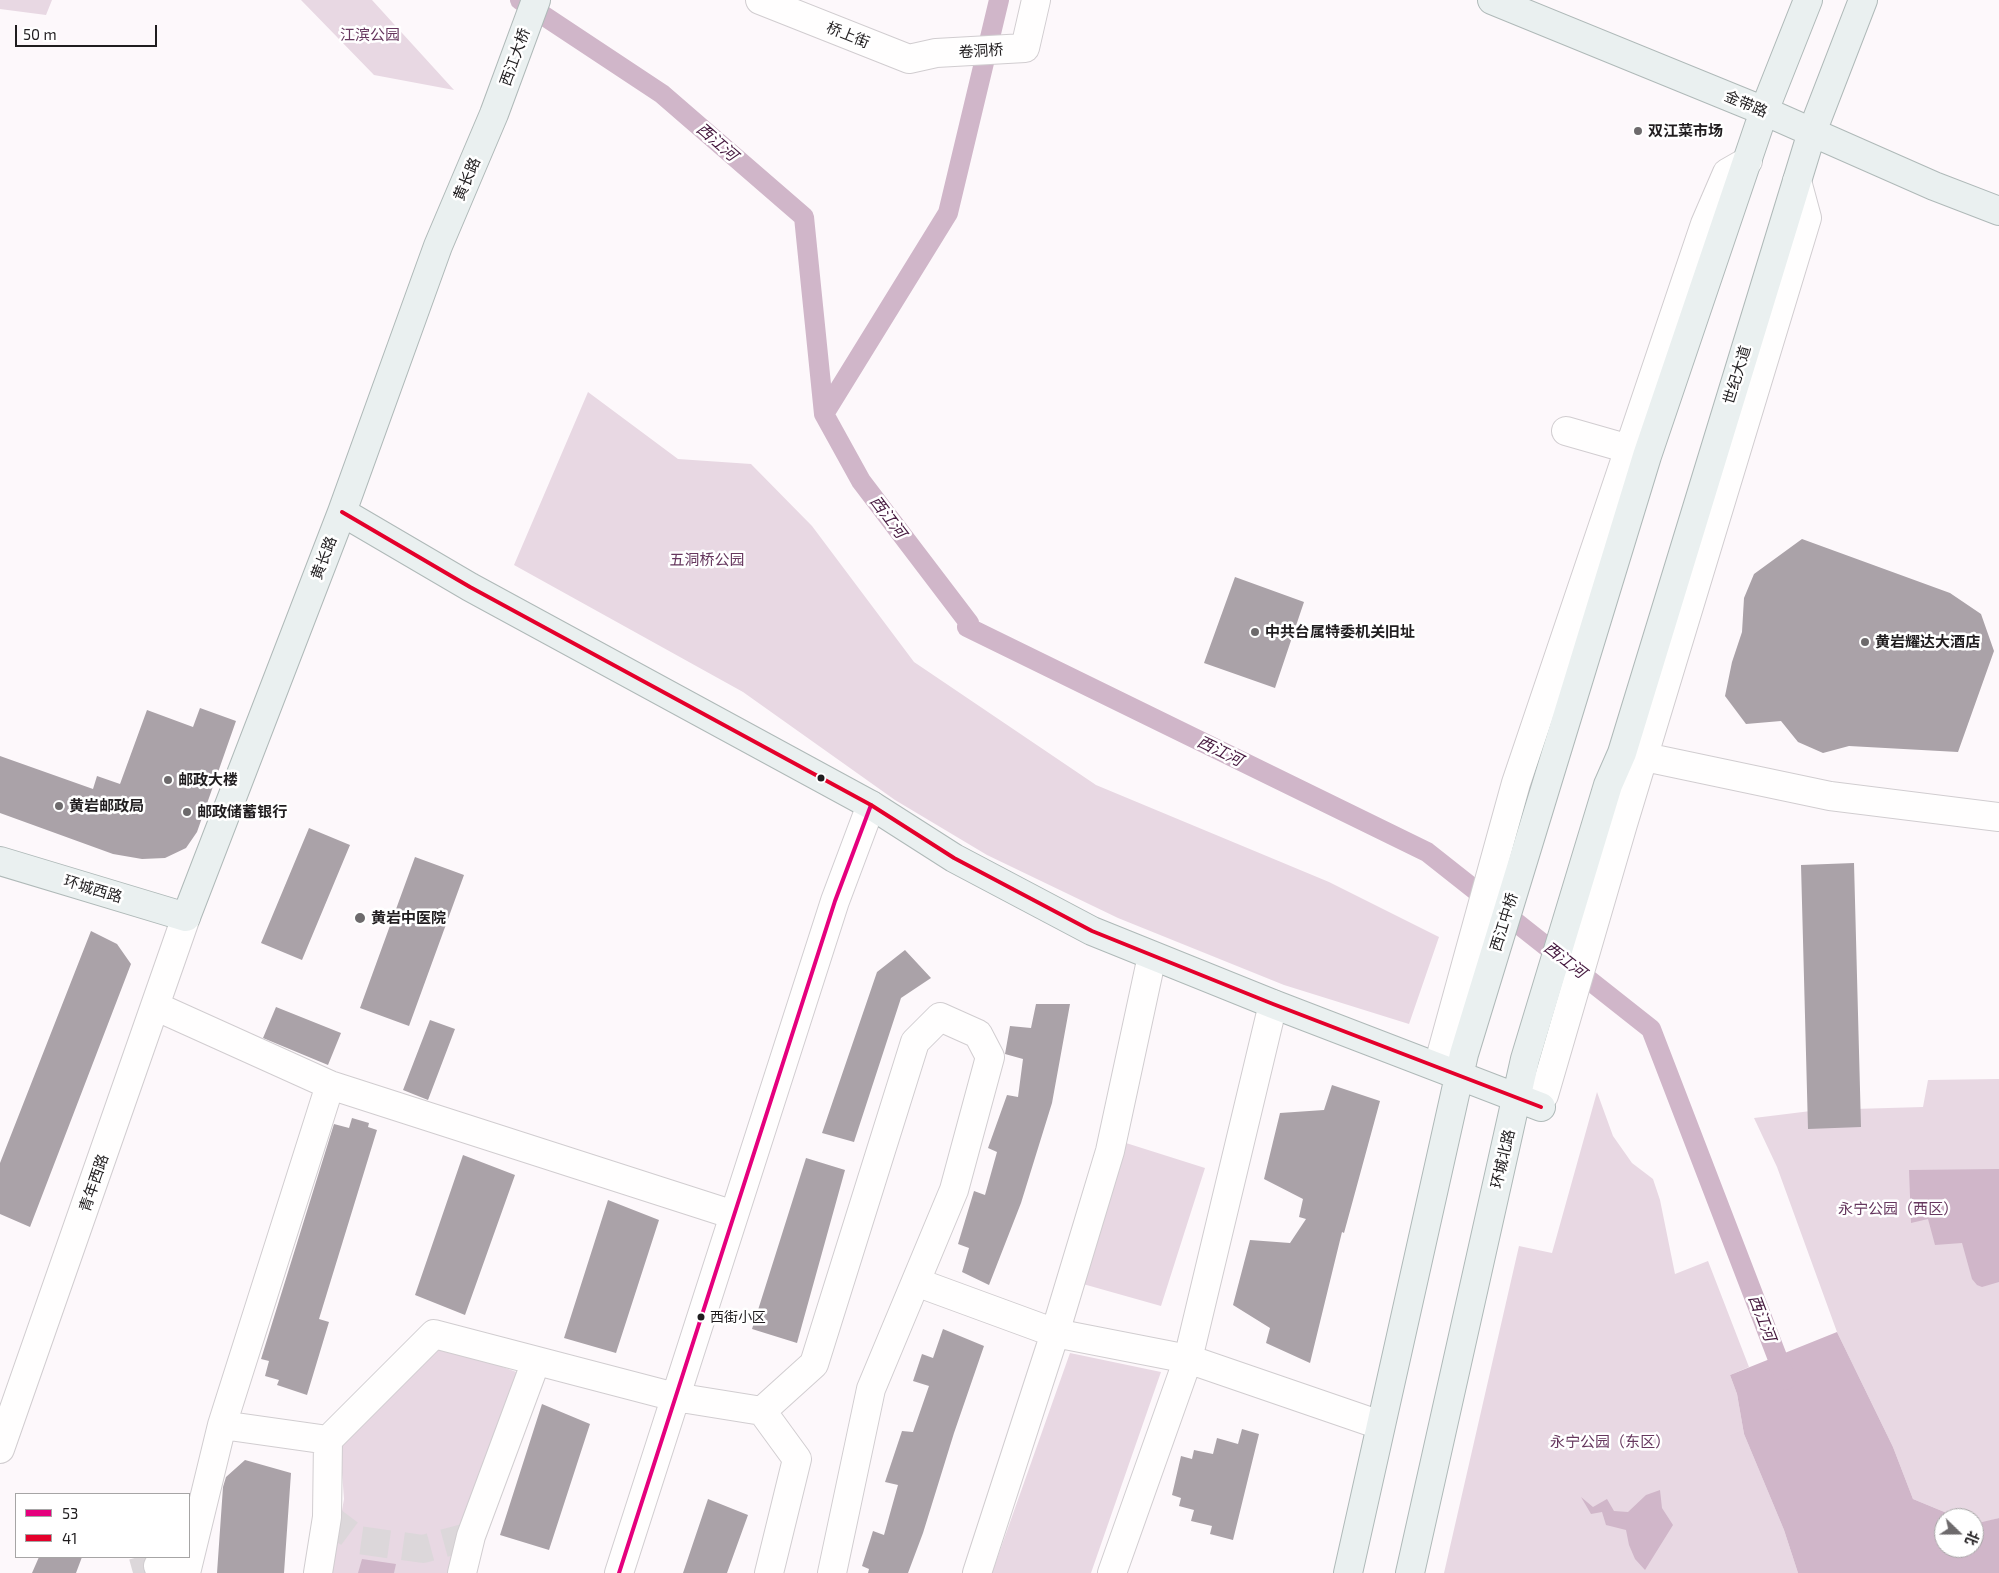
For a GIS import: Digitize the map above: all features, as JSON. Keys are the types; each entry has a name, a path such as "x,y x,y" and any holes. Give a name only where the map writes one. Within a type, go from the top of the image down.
{"main road":[{"name":"西江大桥","path":"494,114 536,0"},
{"name":"金带路","path":"1492,0 1533,8 1934,186 1999,211"},
{"path":"1748,161 1764,111 1808,0"},
{"name":"世纪大道","path":"1633,755 1797,181 1812,132 1863,0"},
{"name":"黄长路","path":"186,917 342,512 438,246 494,114"},
{"name":"西江中桥","path":"1448,1070 1469,1037 1647,456 1748,161"},
{"path":"342,512 470,587 871,804 954,858 1092,931 1273,1004 1448,1070 1534,1099"},
{"name":"环城北路","path":"1410,1573 1534,1099 1526,1059 1608,785 1633,755"},
{"name":"环城西路","path":"0,861 186,917"},
{"path":"1348,1573 1380,1425 1448,1070"}],"street":[{"name":"桥上街","path":"760,0 909,59 936,53"},
{"name":"卷洞桥","path":"936,53 1025,48 1036,0"},
{"path":"1448,1070 1452,1014 1516,783 1706,224 1727,173 1748,161"},
{"path":"1566,431 1630,449"},
{"path":"1534,1099 1623,824 1633,755 1830,796 1999,816"},
{"path":"619,1573 836,901 871,804"},
{"name":"青年西路","path":"0,1449 186,917"},
{"path":"977,1573 1055,1333 1110,1151 1152,956"},
{"path":"1112,1573 1188,1359 1273,1004"},
{"path":"155,1006 330,1086 734,1215"},
{"path":"762,1410 814,1364 915,1042 940,1017 978,1034 990,1057 954,1190 871,1389 832,1573"},
{"path":"190,1525 330,1086"},
{"path":"916,1282 1055,1333 1188,1359 1380,1425"},
{"path":"318,1573 327,1517 328,1440 434,1334 675,1397 762,1410 797,1459 769,1573"},
{"path":"462,1573 471,1536 536,1360"},
{"path":"222,1426 328,1440"},
{"path":"175,1571 179,1558"}],"green space":[{"path":"0,0 52,0 46,15 0,9"},
{"name":"江滨公园","path":"301,0 372,0 454,90 374,75"},
{"name":"五洞桥公园","path":"588,392 678,459 751,464 812,526 914,662 1096,785 1329,882 1439,937 1409,1024 1284,985 1118,918 987,855 895,800 743,692 514,565"},
{"name":"永宁公园（西区）","path":"1999,1079 1999,1518 1984,1523 1984,1508 1935,1508 1913,1499 1893,1447 1837,1332 1777,1167 1754,1118 1819,1110 1923,1107 1928,1080"},
{"name":"永宁公园（东区）","path":"1597,1092 1613,1136 1632,1163 1653,1179 1660,1200 1675,1274 1708,1261 1749,1367 1730,1375 1737,1394 1744,1434 1784,1530 1798,1573 1444,1573 1519,1246 1552,1253"},
{"path":"1126,1143 1205,1168 1161,1306 1083,1284"},
{"path":"437,1343 522,1374 479,1476 449,1573 331,1573 344,1499 340,1446"},
{"path":"1070,1353 1161,1372 1091,1573 992,1573"}],"shaded area":[{"path":"1999,1169 1999,1282 1982,1287 1977,1285 1972,1279 1962,1243 1935,1245 1928,1219 1911,1223 1909,1170"},
{"path":"1837,1332 1893,1447 1913,1499 1935,1508 1934,1558 1984,1558 1984,1522 1999,1518 1999,1573 1798,1573 1784,1530 1744,1434 1737,1394 1730,1375"},
{"path":"1660,1490 1662,1508 1673,1525 1645,1570 1635,1559 1629,1545 1626,1530 1606,1525 1602,1512 1591,1514 1581,1497 1593,1507 1607,1499 1614,1511 1628,1512 1646,1495"},
{"path":"362,1559 396,1564 394,1573 358,1573"}],"building":[{"name":"黄岩耀达大酒店","path":"1802,539 1950,593 1981,614 1994,651 1958,752 1849,746 1823,753 1798,742 1781,721 1746,724 1725,696 1732,662 1742,632 1744,598 1754,574"},
{"name":"中共台属特委机关旧址","path":"1235,577 1304,602 1275,688 1204,663"},
{"name":"邮政大楼","path":"200,708 236,721 197,832 186,848 165,858 142,859 113,854 0,813 0,756 93,789 97,776 120,784 147,710 193,727"},
{"path":"309,828 350,845 302,960 261,943"},
{"path":"415,857 464,875 409,1026 360,1008"},
{"path":"1854,863 1861,1127 1808,1129 1801,865"},
{"path":"91,931 117,944 131,964 30,1227 0,1214 0,1163"},
{"path":"905,950 931,978 901,998 854,1142 822,1133 877,972"},
{"path":"1036,1004 1070,1004 1052,1103 1021,1203 989,1285 962,1272 969,1248 958,1244 974,1191 985,1195 997,1152 988,1148 1007,1095 1018,1097 1023,1059 1005,1054 1010,1026 1031,1028"},
{"path":"276,1007 341,1033 328,1065 263,1038"},
{"path":"430,1020 455,1029 428,1100 403,1090"},
{"path":"1332,1085 1380,1101 1344,1233 1342,1232 1310,1363 1266,1343 1270,1328 1233,1305 1250,1240 1290,1243 1306,1219 1299,1217 1303,1199 1264,1179 1280,1113 1324,1110"},
{"path":"352,1118 369,1123 368,1127 377,1130 319,1319 329,1322 307,1395 277,1385 279,1380 265,1376 269,1361 261,1359 334,1124 349,1128"},
{"path":"463,1155 515,1175 465,1315 415,1295"},
{"path":"806,1158 845,1170 797,1343 752,1329"},
{"path":"608,1200 659,1220 616,1353 564,1338"},
{"path":"943,1329 984,1346 954,1433 923,1533 908,1573 868,1573 869,1569 862,1566 873,1531 884,1535 898,1485 885,1482 902,1431 913,1432 929,1386 913,1381 922,1354 933,1358"},
{"path":"542,1404 590,1424 549,1550 500,1535"},
{"path":"1242,1429 1259,1434 1233,1540 1210,1534 1212,1526 1191,1521 1194,1510 1179,1506 1181,1498 1172,1495 1181,1456 1192,1459 1194,1450 1213,1454 1217,1438 1238,1444"},
{"path":"245,1460 291,1473 284,1573 217,1573 223,1487 226,1477"},
{"path":"708,1499 748,1515 727,1573 683,1573"},
{"path":"39,1558 82,1558 76,1573 32,1573"}],"waterway":[{"name":"西江河","path":"520,0 662,94 804,217 824,414 861,481 969,623 967,627 1427,852 1651,1029 1786,1380"},
{"path":"824,414 948,213 999,0"}],"tunnel":[{"path":"327,1517 358,1540 423,1549 471,1536"},
{"path":"133,1573 158,1566"}],"transit line":[{"name":"41","path":"342,512 470,587 871,805 954,858 1092,931 1273,1004 1541,1107"},
{"name":"53","path":"619,1573 835,901 871,805"}],"place":[{"name":"双江菜市场","path":"1638,131"},
{"name":"中共台属特委机关旧址","path":"1255,632"},
{"name":"黄岩耀达大酒店","path":"1865,642"},
{"name":"邮政大楼","path":"168,780"},
{"name":"黄岩邮政局","path":"59,806"},
{"name":"邮政储蓄银行","path":"187,812"},
{"name":"黄岩中医院","path":"360,918"},
{"name":"西街小区","path":"701,1317"}]}
